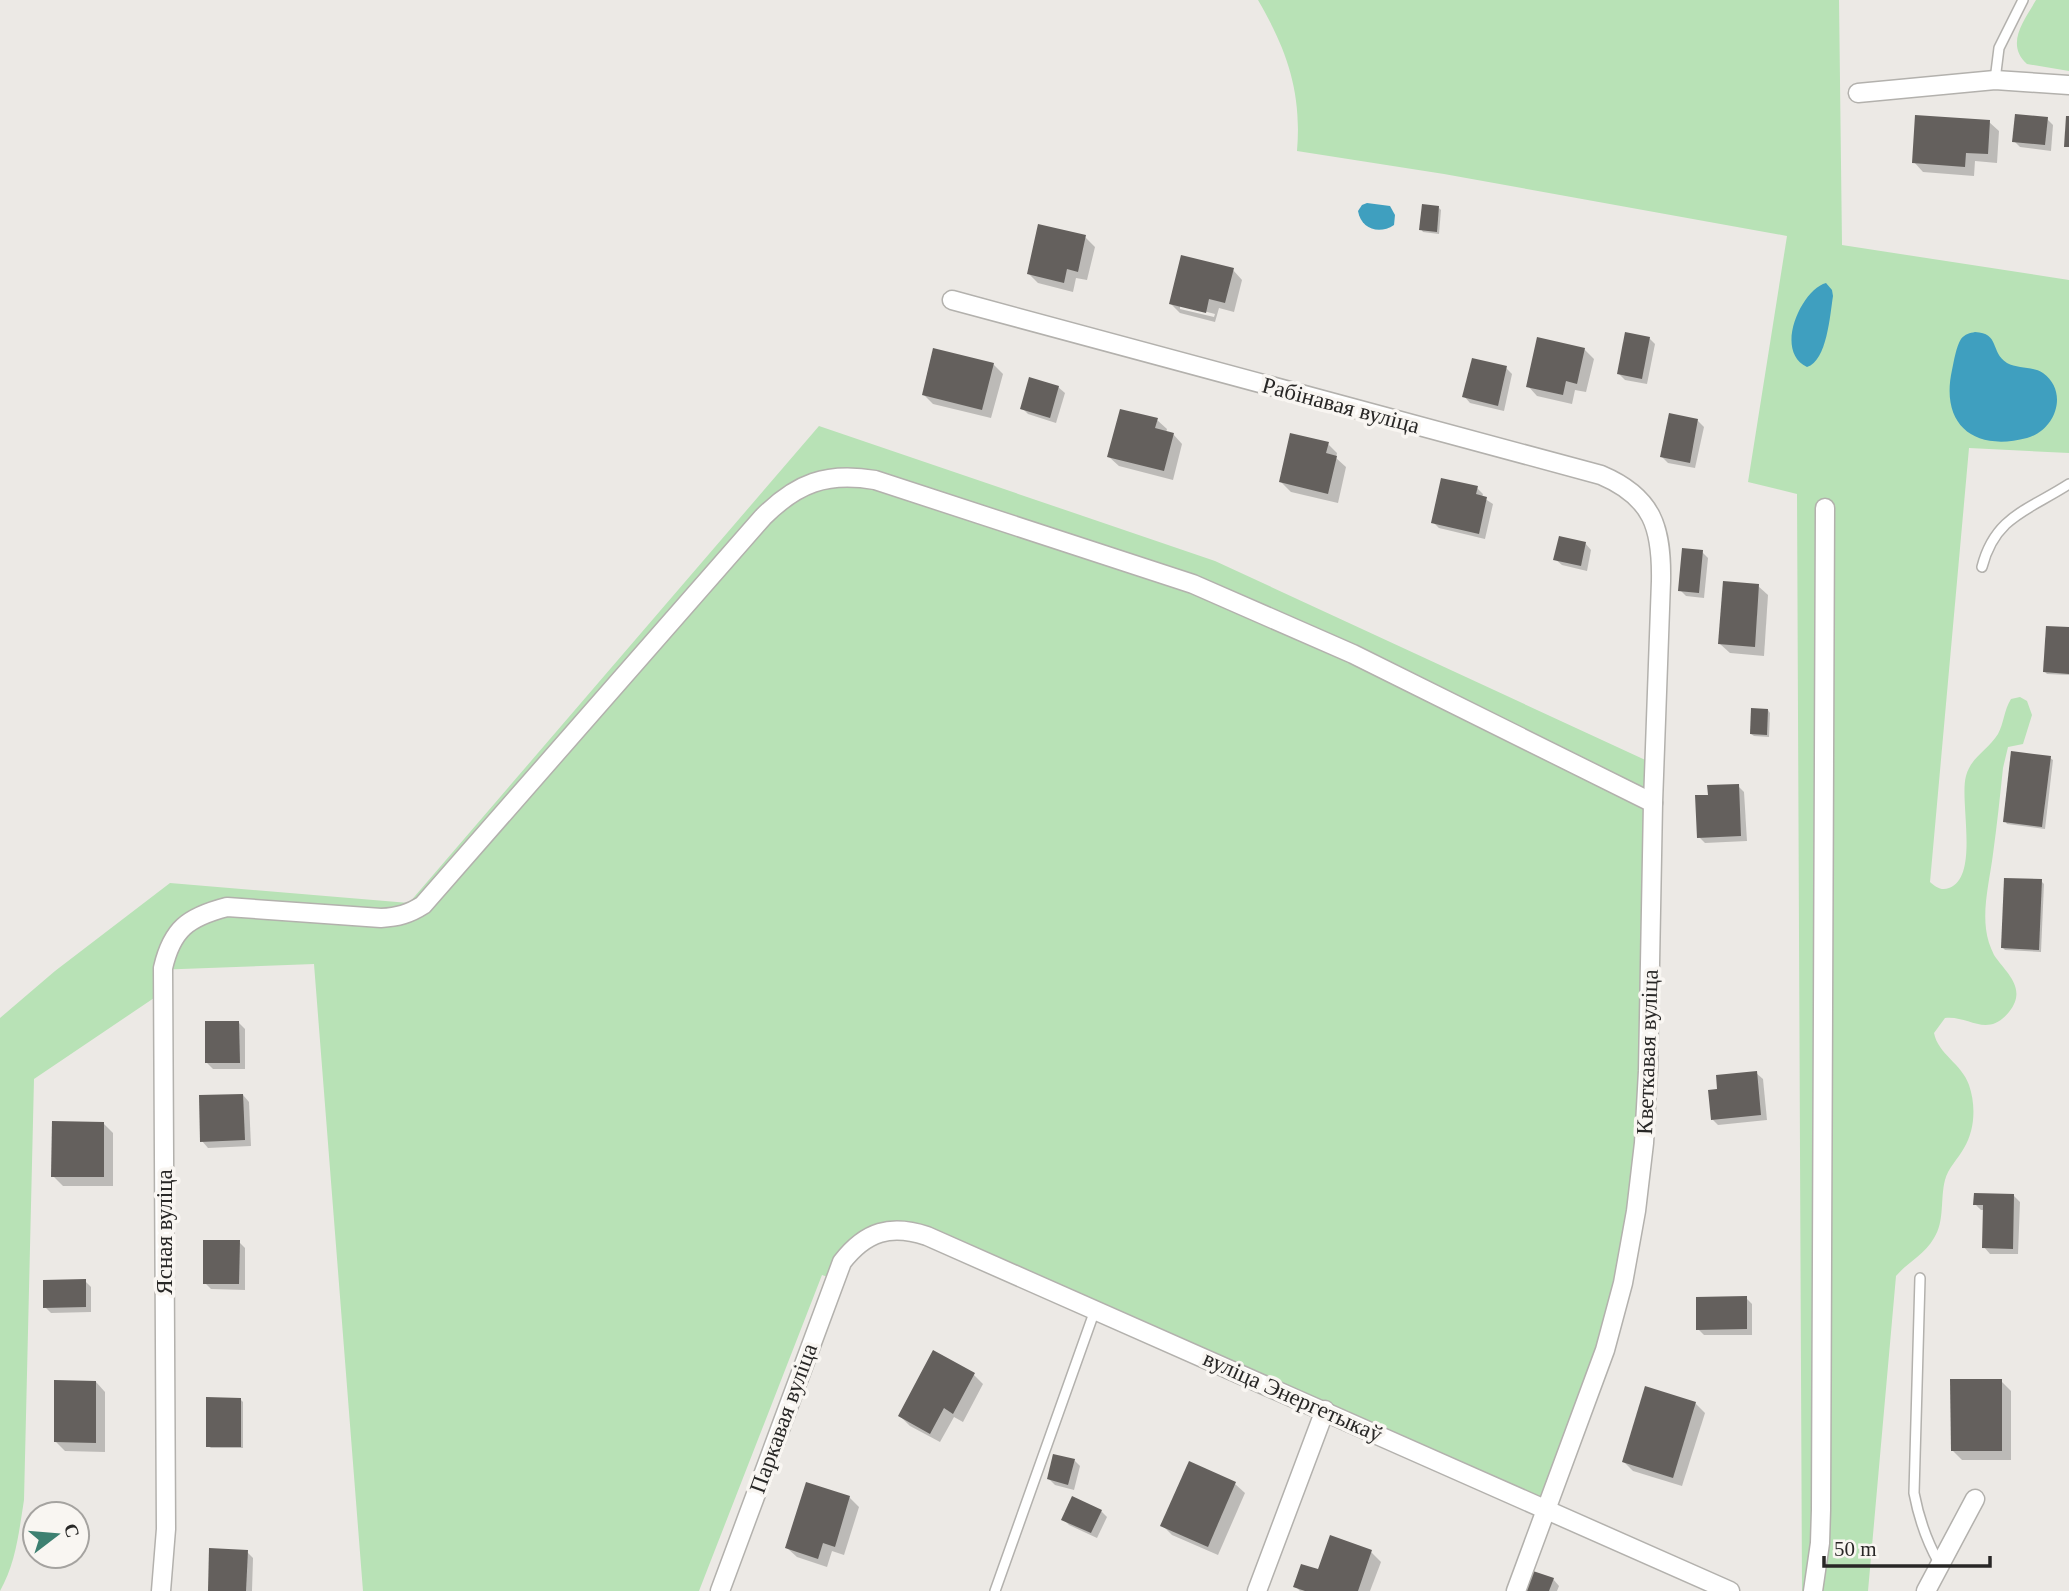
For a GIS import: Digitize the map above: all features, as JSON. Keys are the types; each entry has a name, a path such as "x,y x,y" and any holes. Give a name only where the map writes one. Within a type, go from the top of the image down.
{"street":[{"path":"1858,93 1995,80 2069,85"},
{"name":"Рабінавая вуліца","path":"952,300 1601,475 1623,485 1640,500 1654,522 1661,549 1661,581"},
{"name":"Ясная вуліца","path":"161,1591 166,1529 163,968 168,947 178,931 207,912 227,907 381,918 411,913 423,905 763,517 780,499 799,487 834,478 875,480 1194,584 1353,654 1653,803"},
{"path":"1813,1591 1820,1543 1821,1496 1825,508"},
{"name":"Кветкавая вуліца","path":"1547,1509 1605,1350 1623,1283 1636,1211 1644,1143 1648,1071 1653,803 1661,581"},
{"name":"вуліца Энергетыкаў","path":"853,1248 880,1232 896,1229 912,1231 1325,1410 1730,1591"},
{"name":"Паркавая вуліца","path":"720,1591 834,1279 853,1248"},
{"path":"1257,1591 1325,1410"},
{"path":"1926,1591 1975,1499"},
{"path":"1516,1591 1547,1509"}],"lane":[{"path":"1995,80 1999,48 2023,0"},
{"path":"1982,566 1990,543 2007,522 2069,484"},
{"path":"1920,1278 1914,1493 1928,1544 1940,1565"},
{"path":"995,1591 1095,1310"}],"green space":[{"path":"1258,0 1839,0 1842,245 2069,280 2069,453 1969,448 1930,882 1943,889 1949,888 1958,881 1964,869 1965,788 1968,769 1998,734 2011,699 2020,697 2027,701 2032,715 2023,744 2008,747 1985,911 1990,946 2013,981 2016,996 2009,1012 1993,1024 1945,1018 1934,1033 1940,1047 1966,1078 1971,1093 1973,1117 1968,1141 1945,1180 1941,1217 1934,1238 1926,1249 1896,1276 1868,1591 1802,1591 1797,494 1748,482 1787,236 1444,174 1297,151 1295,90 1277,36"},
{"path":"2036,0 2069,0 2069,71 2027,64 2017,49 2022,24"},
{"path":"819,426 1215,561 1654,764 1648,1071 1623,1283 1547,1509 927,1236 880,1232 834,1279 822,1275 699,1591 363,1591 314,964 154,970 154,998 34,1079 24,1500 21,1500 21,1518 13,1558 0,1591 0,1018 55,971 170,883 409,903"}],"water":[{"path":"1367,203 1390,206 1395,215 1394,225 1382,230 1367,226 1358,211"},
{"path":"1826,283 1833,296 1826,336 1819,356 1807,367 1797,359 1792,348 1795,321 1808,296"},
{"path":"1975,332 1983,333 1992,339 1998,354 2007,363 2039,371 2051,381 2056,390 2056,410 2052,419 2037,434 2008,441 1991,441 1965,430 1956,419 1951,406 1950,389 1954,358 1961,339"}],"building":[{"path":"2015,114 2048,117 2045,145 2012,142"},
{"path":"1915,115 1990,120 1988,154 1966,153 1965,167 1912,163"},
{"path":"2066,116 2069,116 2069,147 2064,147"},
{"path":"1422,204 1439,206 1437,232 1419,230"},
{"path":"1038,224 1086,235 1078,272 1067,269 1064,283 1027,274"},
{"path":"1181,255 1234,268 1225,303 1209,299 1206,313 1169,304"},
{"path":"1625,332 1650,337 1642,379 1617,374"},
{"path":"1537,337 1585,348 1577,384 1566,381 1563,395 1526,387"},
{"path":"933,348 994,363 982,410 922,395"},
{"path":"1472,358 1507,366 1498,406 1462,397"},
{"path":"1029,377 1059,386 1050,418 1020,409"},
{"path":"1120,409 1158,418 1155,428 1174,433 1164,471 1107,457"},
{"path":"1669,413 1698,419 1690,463 1660,457"},
{"path":"1290,433 1329,442 1326,453 1337,456 1328,494 1279,482"},
{"path":"1441,478 1478,486 1476,494 1487,497 1479,534 1431,523"},
{"path":"1559,536 1586,542 1581,566 1553,560"},
{"path":"1682,548 1703,550 1699,593 1678,591"},
{"path":"1723,581 1759,584 1755,647 1718,644"},
{"path":"2046,626 2069,627 2069,674 2043,672"},
{"path":"1751,708 1768,709 1767,735 1750,734"},
{"path":"2011,751 2051,756 2042,827 2003,822"},
{"path":"1739,784 1741,836 1697,838 1695,795 1708,795 1707,785"},
{"path":"2004,878 2042,879 2039,950 2001,948"},
{"path":"205,1021 239,1021 240,1063 205,1063"},
{"path":"1757,1071 1761,1115 1711,1120 1708,1090 1717,1089 1716,1075"},
{"path":"243,1094 245,1140 200,1142 199,1095"},
{"path":"52,1121 104,1122 104,1177 51,1177"},
{"path":"1974,1193 2014,1194 2013,1249 1982,1248 1983,1205 1973,1205"},
{"path":"203,1240 240,1240 239,1284 203,1284"},
{"path":"86,1279 86,1307 43,1308 43,1280"},
{"path":"1747,1296 1747,1329 1696,1330 1696,1297"},
{"path":"933,1350 975,1373 953,1414 944,1408 930,1434 898,1416"},
{"path":"1950,1379 2002,1379 2002,1451 1951,1451"},
{"path":"54,1380 96,1381 96,1443 54,1442"},
{"path":"1645,1386 1696,1402 1673,1478 1622,1462"},
{"path":"206,1397 241,1398 241,1447 206,1447"},
{"path":"1053,1454 1075,1459 1068,1485 1047,1479"},
{"path":"1189,1461 1236,1482 1208,1547 1160,1526"},
{"path":"806,1482 850,1496 835,1547 823,1543 818,1559 785,1548"},
{"path":"1072,1496 1102,1510 1091,1533 1061,1520"},
{"path":"1330,1535 1372,1550 1358,1591 1305,1591 1293,1587 1301,1564 1318,1569"},
{"path":"209,1548 248,1550 246,1591 208,1591"},
{"path":"1530,1570 1554,1578 1549,1591 1523,1591"}]}
